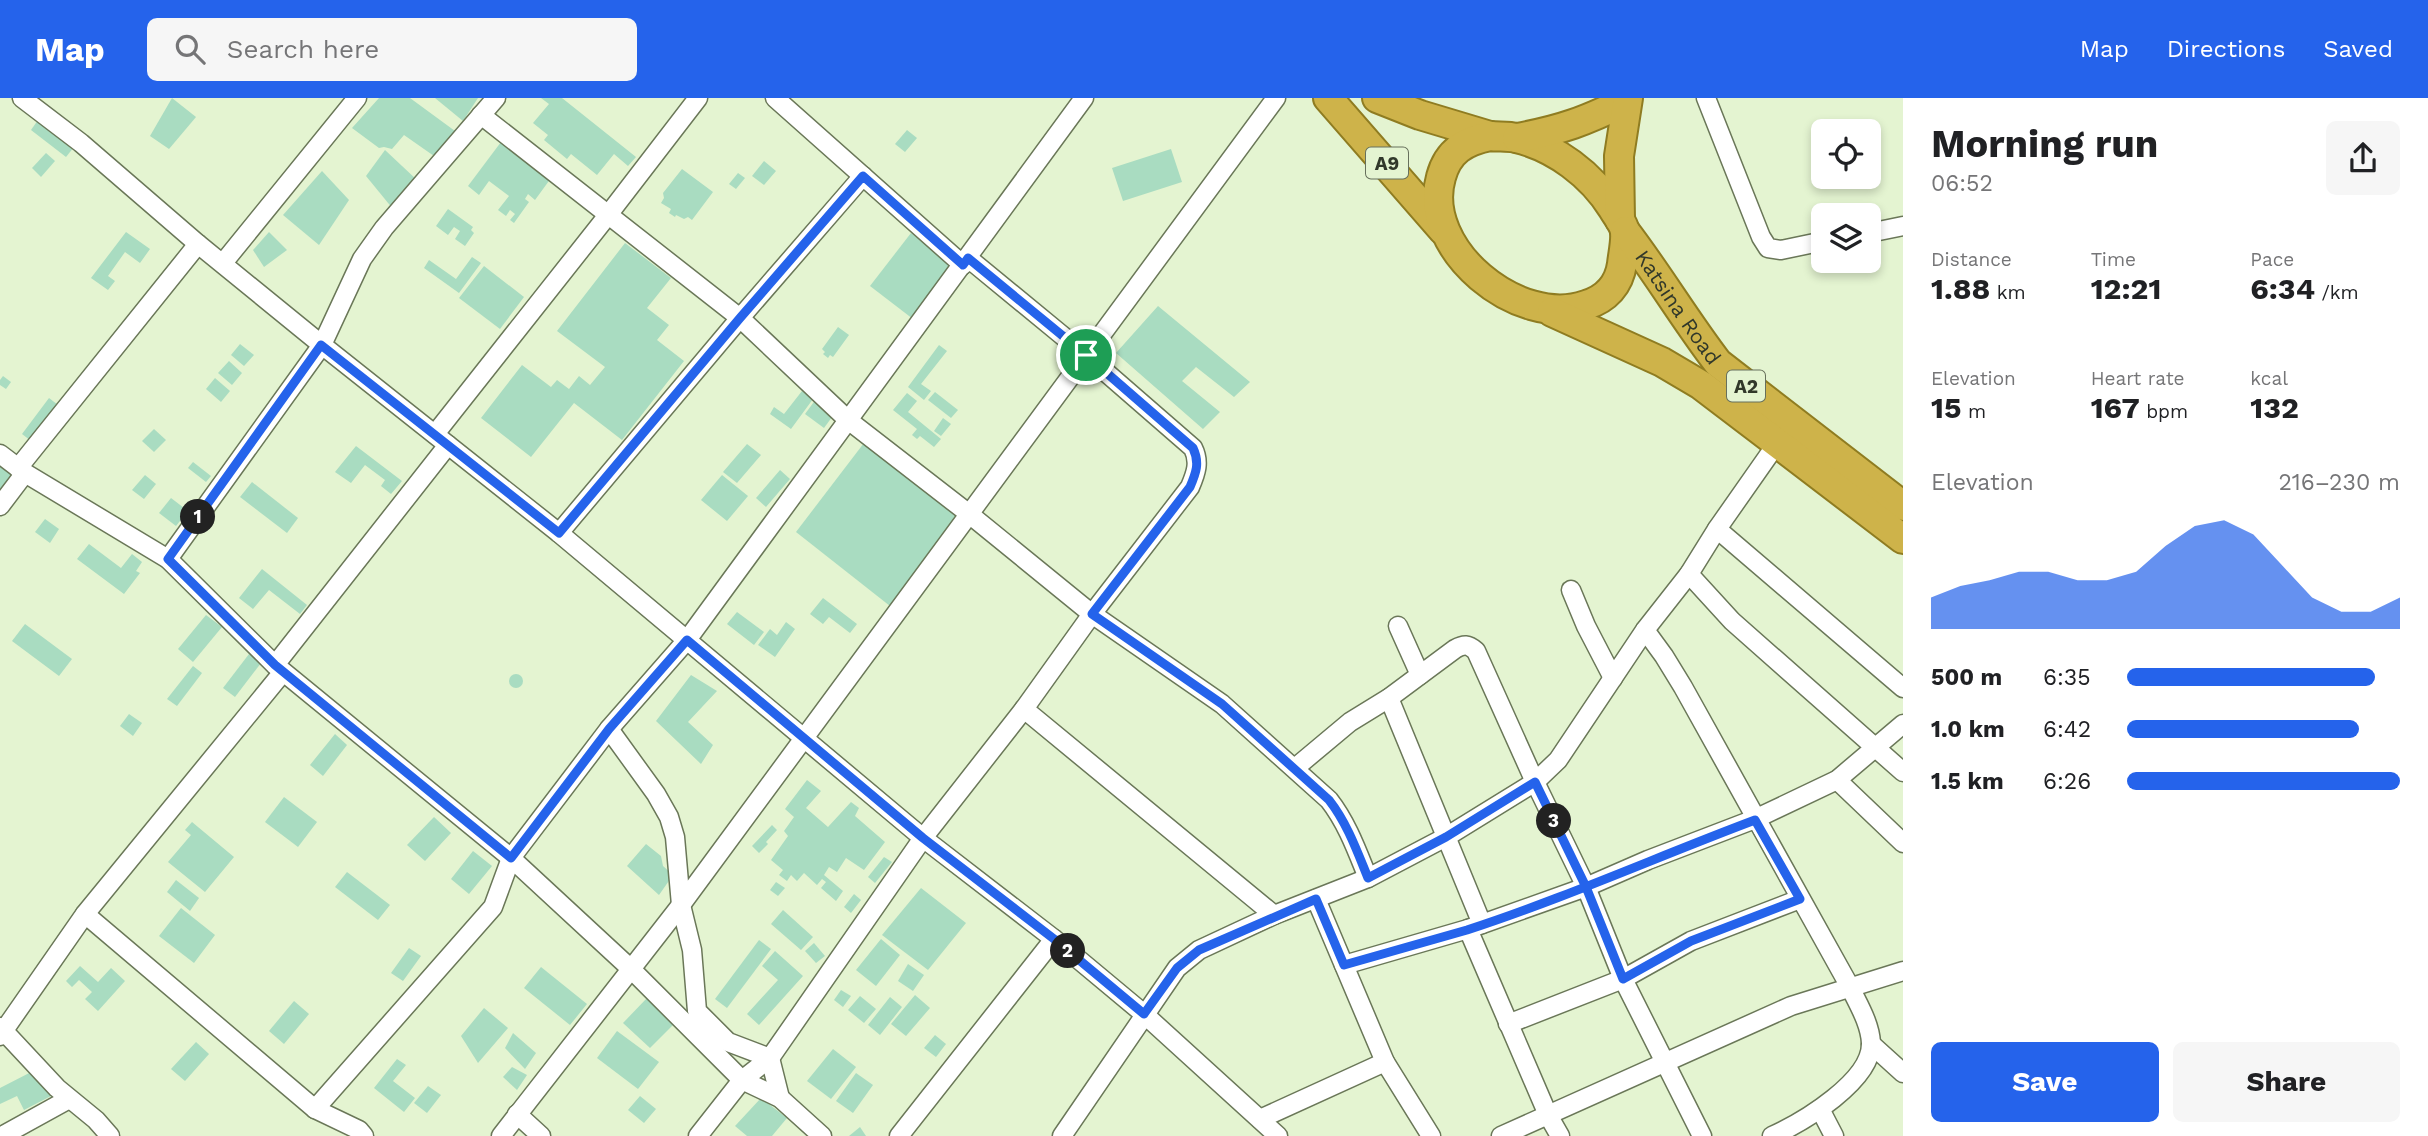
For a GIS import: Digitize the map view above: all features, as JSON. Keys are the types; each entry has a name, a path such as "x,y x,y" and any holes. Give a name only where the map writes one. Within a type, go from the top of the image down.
{"highway":[{"name":"A9","path":"1328,98 1443,230"},
{"path":"1377,98 1420,115 1503,137"},
{"name":"A2","path":"1543,308 1574,310 1599,301 1613,289 1621,270 1619,156 1627,100"},
{"name":"A2","path":"1627,100 1584,122 1552,131 1471,139 1455,150 1444,166 1438,187 1438,209 1443,230 1457,252 1477,274 1497,289 1662,362 1701,385 1903,539"},
{"name":"A2","path":"1503,137 1545,148 1571,163 1609,201 1622,226"},
{"name":"Katsina Road","path":"1622,226 1718,363 1903,506"}],"street":[{"path":"22,98 80,143 321,345 559,533 923,838 1054,939 1144,1014 1278,1136"},
{"path":"223,263 357,98"},
{"path":"168,559 321,345 362,259 384,228 496,98"},
{"path":"110,1136 2,1031 85,914 279,668 442,439 698,98"},
{"path":"698,1136 742,1080 770,1058 923,838 1024,709 1092,614 1190,487 1197,471 1198,457 1193,448 1086,355 966,262 863,176 776,98"},
{"path":"315,1109 493,907 511,858 609,729 687,640 1084,98"},
{"path":"501,1136 681,905 1276,98"},
{"path":"1706,98 1761,237 1768,248 1780,250 1811,244"},
{"path":"481,115 740,318 848,420 1092,614 1222,704 1295,768 1339,812 1368,878"},
{"path":"559,533 863,176"},
{"path":"1881,231 1903,226"},
{"path":"0,506 22,470 198,244"},
{"path":"1062,1136 1177,968 1199,950 1274,915 1368,878 1446,837 1535,782 1558,760 1645,630 1689,574 1778,442"},
{"path":"0,454 168,559 279,668 511,858 631,970 742,1080 780,1098 822,1136"},
{"path":"1717,529 1903,688"},
{"path":"1689,574 1732,621 1903,772"},
{"path":"1571,590 1613,678"},
{"path":"1398,625 1420,675"},
{"path":"1645,630 1677,677 1850,987 1869,1033 1869,1054 1860,1073 1820,1109 1772,1136"},
{"path":"1295,768 1350,722 1389,698 1455,649 1463,645 1476,651 1586,887 1623,979 1702,1136"},
{"path":"1389,698 1446,837 1508,1024 1560,1136"},
{"path":"1024,709 1274,915"},
{"path":"1344,965 1475,926 1586,887 1648,860 1755,820 1837,780 1903,724"},
{"path":"609,729 669,817 674,837 681,905 691,950 697,1010 728,1042 770,1058"},
{"path":"1837,780 1903,843"},
{"path":"1316,899 1385,1062 1431,1136"},
{"path":"1508,1024 1623,979 1691,941 1800,899"},
{"path":"85,914 315,1109 359,1130 363,1136"},
{"path":"899,1136 1054,939"},
{"path":"1501,1136 1791,1006 1903,971"},
{"path":"1871,1044 1903,1073"},
{"path":"770,1058 780,1098"},
{"path":"1260,1119 1385,1062"},
{"path":"2,1136 69,1099"},
{"path":"1820,1109 1834,1136"},
{"path":"517,1114 541,1136"}],"building":[{"path":"172,98 196,117 169,149 150,136"},
{"path":"379,98 410,98 455,131 434,156 404,135 392,149 379,148 352,128"},
{"path":"435,98 478,98 463,121"},
{"path":"541,98 562,98 636,157 628,166 614,154 597,175 571,154 567,159 544,140 548,135 533,123 549,104"},
{"path":"38,120 74,147 66,157 31,130"},
{"path":"907,130 917,138 905,152 895,144"},
{"path":"504,138 554,174 535,200 528,194 525,199 529,202 514,223 510,220 515,214 510,210 506,216 498,210 509,196 489,181 479,195 468,186"},
{"path":"1171,149 1182,182 1123,201 1112,168"},
{"path":"385,150 418,181 393,209 366,176"},
{"path":"46,153 55,161 41,177 32,168"},
{"path":"764,161 776,171 764,185 752,176"},
{"path":"682,169 713,192 692,220 688,217 675,217 669,213 671,209 661,203 663,193"},
{"path":"322,171 349,200 319,245 283,215"},
{"path":"738,173 745,178 736,189 729,184"},
{"path":"448,209 473,227 471,230 474,233 465,246 455,239 460,231 454,227 448,235 436,226"},
{"path":"126,232 150,249 140,263 125,252 108,276 115,281 108,290 91,278"},
{"path":"269,232 287,250 264,267 253,250"},
{"path":"911,233 954,266 913,319 870,286"},
{"path":"625,243 671,278 647,308 669,325 657,340 684,361 622,440 574,403 531,457 481,418 522,365 551,387 557,380 569,389 579,376 590,385 605,367 557,331"},
{"path":"472,257 481,263 459,293 424,268 429,260 456,279"},
{"path":"484,266 524,297 500,329 459,298"},
{"path":"1158,306 1250,382 1234,397 1196,367 1182,381 1220,412 1203,429 1116,353"},
{"path":"838,327 849,335 833,357 830,355 828,358 822,349"},
{"path":"240,344 254,355 244,366 231,355"},
{"path":"939,345 947,351 921,384 931,391 924,400 908,387"},
{"path":"229,361 242,373 232,385 218,373"},
{"path":"3,376 11,382 6,389 0,385"},
{"path":"215,378 230,391 221,402 206,389"},
{"path":"802,391 813,399 791,429 770,414 774,407 784,414"},
{"path":"935,392 958,410 951,418 928,400"},
{"path":"907,393 917,401 908,412 941,439 934,447 920,436 917,439 912,435 917,429 893,410"},
{"path":"49,398 62,408 35,444 22,434"},
{"path":"816,399 835,413 824,428 805,414"},
{"path":"943,418 951,424 941,436 934,431"},
{"path":"154,429 166,440 154,452 142,441"},
{"path":"867,439 961,512 890,606 796,532"},
{"path":"747,444 761,455 737,483 723,472"},
{"path":"356,446 402,481 391,494 381,486 385,480 365,465 351,483 335,472"},
{"path":"193,462 211,476 206,482 188,468"},
{"path":"0,465 13,474 0,492"},
{"path":"780,470 790,479 766,507 756,498"},
{"path":"145,475 156,484 144,499 132,490"},
{"path":"722,475 748,496 727,521 701,500"},
{"path":"252,482 298,518 287,533 240,497"},
{"path":"171,498 188,511 176,526 159,513"},
{"path":"45,519 59,529 50,543 35,532"},
{"path":"89,544 121,568 132,554 142,562 136,571 140,573 124,594 77,559"},
{"path":"262,569 307,605 300,614 269,590 253,609 239,598"},
{"path":"823,598 857,624 850,633 829,617 823,624 810,614"},
{"path":"737,612 764,632 754,645 727,624"},
{"path":"206,615 222,627 193,662 178,649"},
{"path":"786,622 795,629 775,657 758,645 770,629 777,635"},
{"path":"25,624 72,659 59,676 12,641"},
{"path":"249,654 261,663 235,697 223,688"},
{"path":"193,666 202,673 177,706 167,699"},
{"path":"513,674 519,674 523,681 519,688 513,688 509,684 509,678"},
{"path":"691,675 717,691 688,722 713,745 701,764 656,721"},
{"path":"129,714 142,723 133,736 120,726"},
{"path":"335,734 347,745 323,776 310,765"},
{"path":"807,780 821,791 806,808 828,827 851,802 859,808 855,816 885,842 864,870 846,858 837,872 829,867 824,875 843,891 836,901 821,888 826,882 822,879 817,885 804,873 797,881 791,875 787,881 779,875 783,870 771,860 788,836 784,831 794,817 785,809"},
{"path":"284,797 317,822 298,847 265,822"},
{"path":"434,817 451,833 425,861 407,845"},
{"path":"192,822 234,857 205,892 168,862 191,835 185,830"},
{"path":"772,825 777,830 759,853 752,846"},
{"path":"646,844 661,856 663,866 673,875 659,895 627,866"},
{"path":"473,851 492,866 469,894 451,879"},
{"path":"884,857 892,862 875,883 868,877"},
{"path":"347,872 390,905 378,920 335,887"},
{"path":"176,880 199,898 190,911 167,892"},
{"path":"776,882 785,888 778,896 770,890"},
{"path":"921,888 966,923 928,970 882,935"},
{"path":"854,894 861,900 851,913 844,907"},
{"path":"181,908 215,935 194,963 159,936"},
{"path":"783,910 813,937 801,950 771,924"},
{"path":"881,939 900,955 876,986 856,970"},
{"path":"759,940 771,949 727,1008 715,999"},
{"path":"814,943 825,956 816,963 805,951"},
{"path":"409,948 421,956 403,981 391,973"},
{"path":"775,951 803,976 759,1025 747,1014 778,980 762,966"},
{"path":"908,964 924,975 913,991 898,981"},
{"path":"80,966 98,982 111,968 125,981 98,1011 85,999 92,992 79,980 72,987 66,981"},
{"path":"541,967 587,1004 570,1025 524,988"},
{"path":"841,990 851,996 843,1007 834,1000"},
{"path":"915,995 930,1008 906,1036 891,1024"},
{"path":"860,996 876,1009 864,1023 848,1010"},
{"path":"648,997 675,1023 650,1048 623,1023"},
{"path":"890,997 902,1007 880,1035 868,1025"},
{"path":"294,1001 309,1014 284,1044 269,1031"},
{"path":"484,1008 508,1028 478,1063 461,1036"},
{"path":"617,1031 659,1062 638,1089 597,1058"},
{"path":"513,1033 536,1053 525,1069 505,1048"},
{"path":"935,1035 946,1044 936,1057 924,1048"},
{"path":"196,1042 209,1054 185,1081 171,1069"},
{"path":"833,1049 856,1067 831,1099 807,1081"},
{"path":"397,1059 406,1065 393,1081 415,1098 404,1112 374,1088"},
{"path":"512,1067 527,1075 517,1090 503,1077"},
{"path":"37,1069 51,1096 24,1110 17,1096 0,1104 0,1088"},
{"path":"856,1073 873,1085 853,1113 836,1101"},
{"path":"428,1086 441,1095 427,1113 414,1103"},
{"path":"640,1096 656,1109 644,1123 628,1110"},
{"path":"761,1098 787,1118 772,1136 747,1136 735,1126"},
{"path":"860,1127 866,1136 849,1136"}],"route":[{"path":"1086,355 968,258 963,265 863,176 559,533 321,345 168,559 275,665 511,858 609,729 687,640 923,838 1054,939 1144,1014 1177,968 1199,950 1274,915 1316,899 1344,965 1468,929 1586,887 1648,860 1755,820 1800,899 1691,941 1623,979 1586,887 1535,782 1446,837 1368,878 1339,812 1329,800 1222,704 1092,614 1190,487 1197,471 1198,457 1193,448 1086,355"}]}
